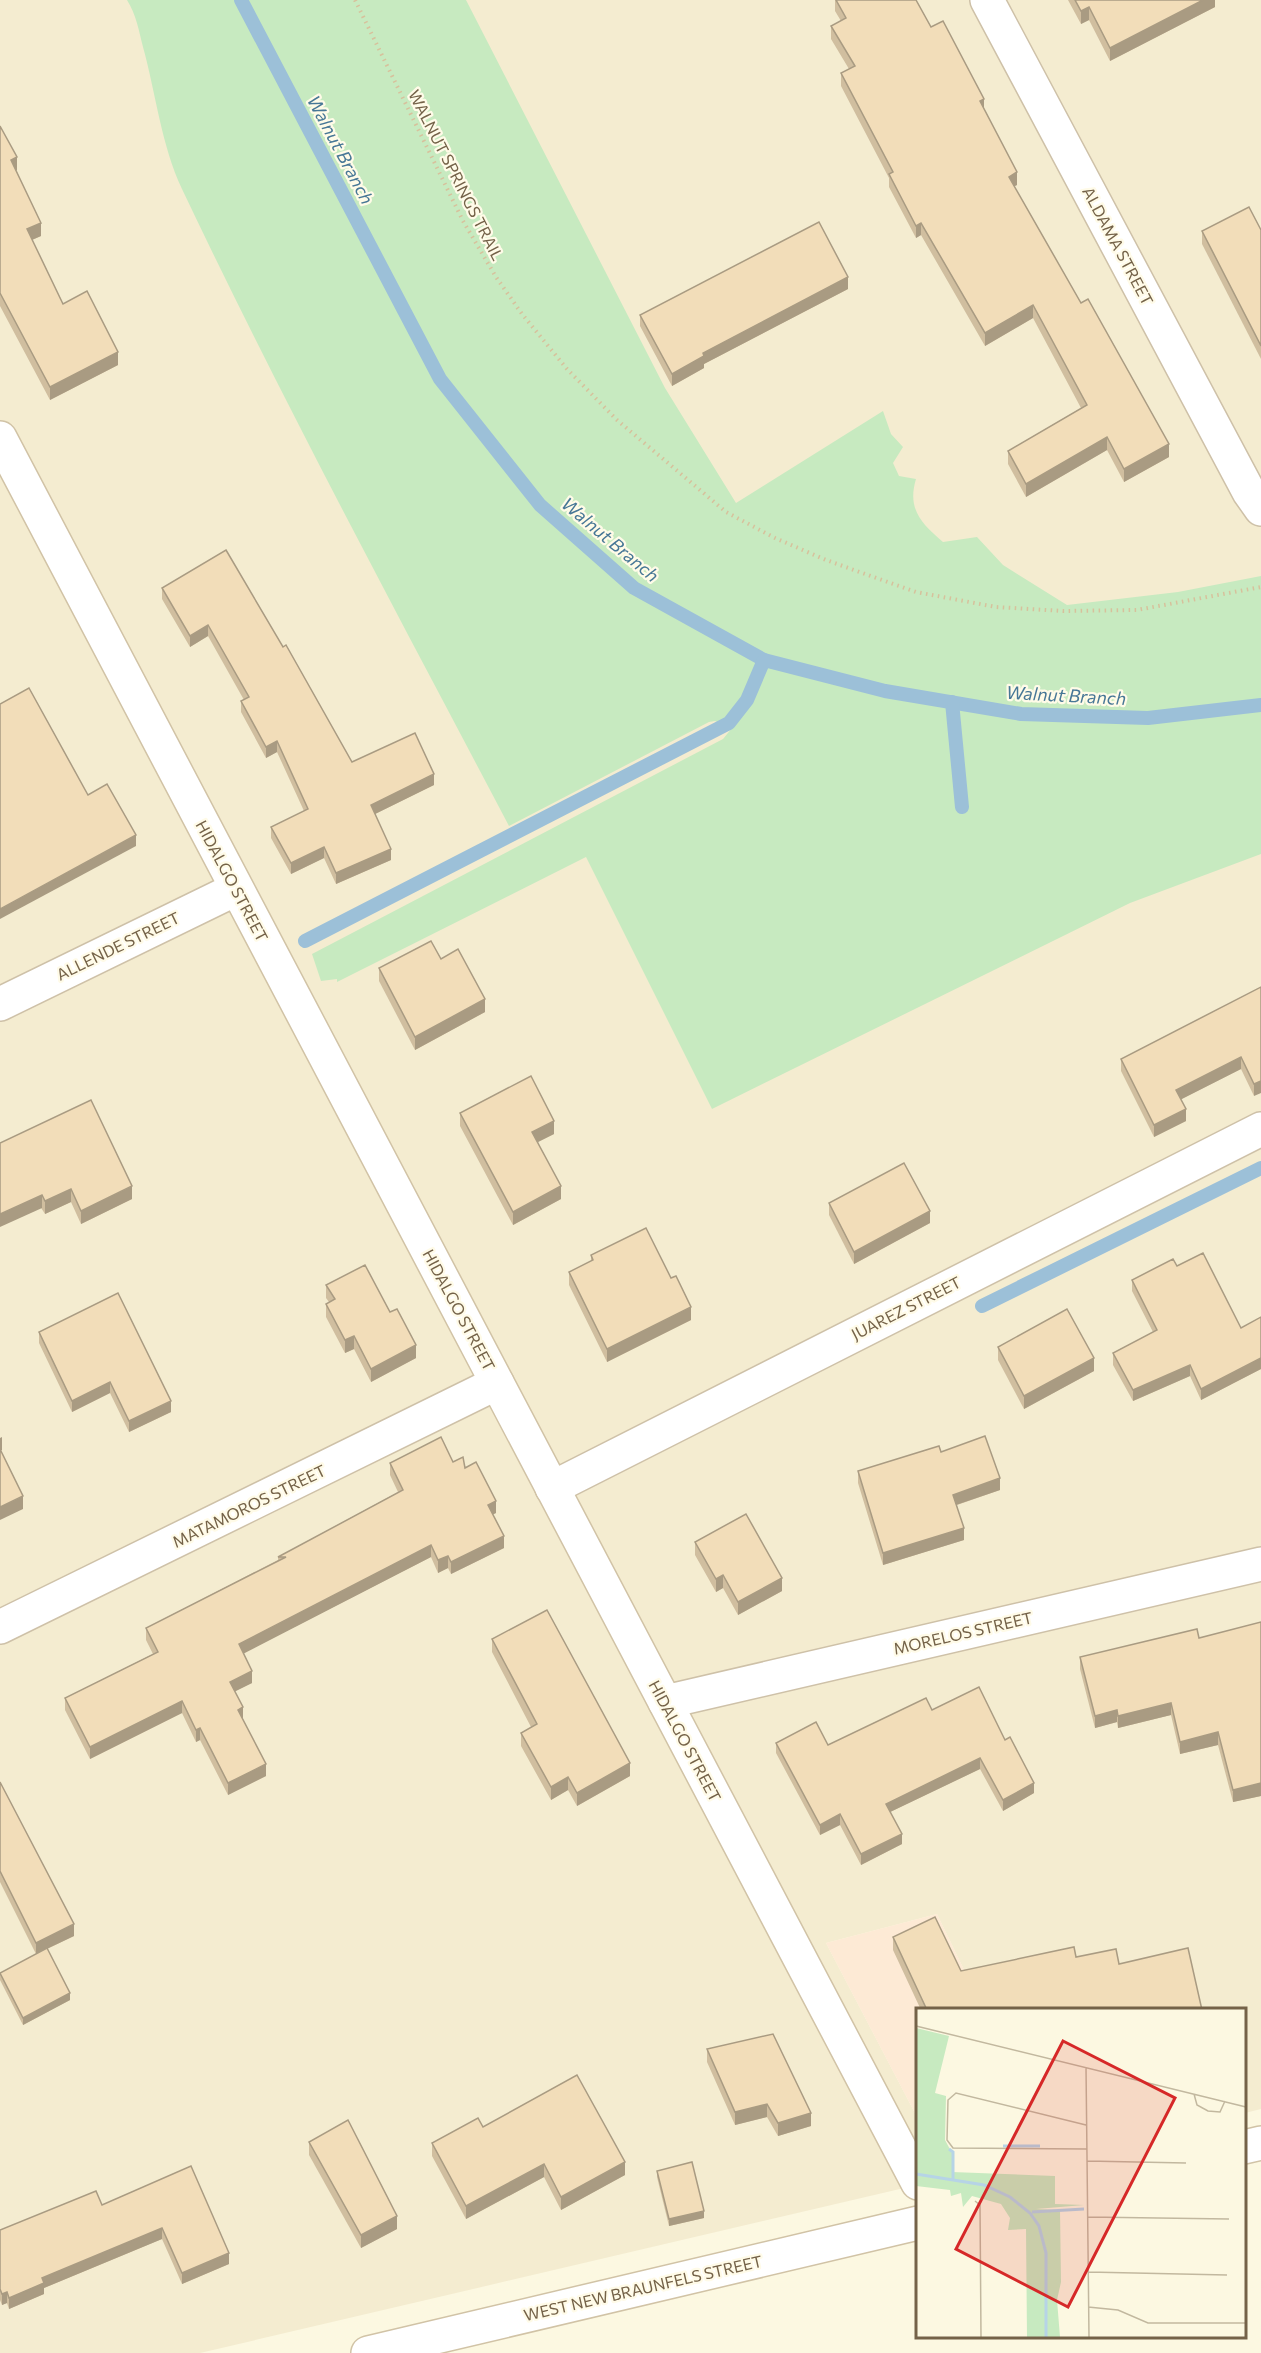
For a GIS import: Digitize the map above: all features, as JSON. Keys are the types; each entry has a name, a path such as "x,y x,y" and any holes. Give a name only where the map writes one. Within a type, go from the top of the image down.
{"street":[{"name":"ALDAMA STREET","path":"987,0 1255,501"},
{"name":"HIDALGO STREET","path":"0,438 916,2179"},
{"name":"ALLENDE STREET","path":"0,1004 236,889"},
{"name":"JUAREZ STREET","path":"552,1488 1261,1129"},
{"name":"MATAMOROS STREET","path":"0,1627 497,1383"},
{"name":"MORELOS STREET","path":"665,1702 1261,1564"},
{"path":"1246,2146 1261,2143"},
{"name":"WEST NEW BRAUNFELS STREET","path":"368,2353 916,2223"}],"path":[{"name":"WALNUT SPRINGS TRAIL","path":"355,0 463,221 496,277 522,314 567,369 617,420 726,512 775,538 826,560 916,592 996,607 1063,611 1137,610 1261,586"}],"shaded area":[{"path":"0,0 1261,0 1261,2109 1246,2113 1246,2008 983,2008 937,1914 826,1943 916,2115 916,2185 200,2353 0,2353"},
{"path":"937,1914 983,2008 916,2008 916,2115 826,1943"}],"green space":[{"path":"127,0 466,0 665,388 736,503 883,411 891,434 903,447 893,463 899,476 916,479 913,499 922,522 943,542 977,537 1003,565 1067,605 1178,592 1261,576 1261,854 1130,903 712,1109 586,857 337,982 337,979 321,981 312,954 723,739 732,728 715,721 709,722 509,826 301,429 182,189 164,137 137,23"}],"building":[{"path":"836,0 916,0 931,27 943,21 984,99 980,101 1017,172 1009,177 1081,303 1088,299 1169,444 1124,469 1107,437 1026,484 1008,451 1087,405 1033,305 985,333 921,223 916,226 889,174 893,172 841,73 855,66 831,26 846,18"},
{"path":"1075,0 1203,0 1110,48 1089,7 1081,11"},
{"path":"0,126 17,157 11,160 41,223 27,229 63,304 87,291 118,352 50,387 0,293"},
{"path":"1249,207 1261,230 1261,346 1202,231"},
{"path":"819,222 848,277 703,353 704,356 672,374 640,315"},
{"path":"226,550 283,647 286,645 352,762 415,733 434,774 371,805 391,849 336,873 324,847 291,863 271,827 308,809 277,741 266,747 241,701 249,697 208,625 190,636 162,588"},
{"path":"29,688 88,795 107,784 136,835 0,909 0,704"},
{"path":"431,941 441,959 458,949 485,999 415,1037 379,968"},
{"path":"1261,987 1261,1081 1254,1084 1241,1057 1176,1090 1186,1109 1154,1125 1121,1059"},
{"path":"531,1076 554,1121 532,1132 561,1186 513,1212 460,1113"},
{"path":"91,1100 132,1186 81,1211 71,1189 45,1201 42,1195 0,1214 0,1143"},
{"path":"904,1163 930,1211 854,1252 829,1203"},
{"path":"646,1228 671,1278 676,1276 691,1307 607,1349 569,1272 593,1260 591,1255"},
{"path":"1203,1253 1241,1328 1261,1317 1261,1358 1201,1389 1190,1365 1133,1390 1113,1353 1157,1330 1132,1280 1173,1259 1177,1266"},
{"path":"365,1265 390,1312 397,1309 416,1345 371,1369 354,1336 345,1340 326,1304 335,1299 326,1285"},
{"path":"118,1293 171,1401 129,1421 110,1382 72,1401 39,1332"},
{"path":"1067,1309 1094,1358 1024,1396 998,1347"},
{"path":"985,1436 1000,1478 953,1495 964,1528 883,1553 858,1471 939,1446 941,1452"},
{"path":"441,1437 453,1462 463,1457 465,1468 476,1462 496,1501 488,1505 504,1536 451,1562 448,1556 438,1560 431,1545 239,1644 252,1671 230,1682 243,1707 238,1710 266,1764 228,1783 200,1728 196,1730 182,1701 90,1747 65,1698 158,1652 146,1628 286,1557 278,1557 403,1490 390,1463"},
{"path":"0,1449 23,1496 0,1507"},
{"path":"746,1514 782,1578 738,1602 723,1575 716,1579 695,1542"},
{"path":"547,1610 630,1763 577,1793 568,1777 551,1787 521,1733 537,1724 492,1639"},
{"path":"1261,1622 1261,1783 1233,1790 1218,1732 1180,1742 1171,1703 1118,1716 1117,1710 1095,1716 1080,1657 1197,1629 1199,1638"},
{"path":"979,1687 1005,1740 1010,1737 1034,1783 1003,1800 980,1758 886,1804 902,1834 861,1854 840,1814 820,1825 776,1743 816,1722 828,1745 926,1698 932,1710"},
{"path":"0,1782 74,1924 36,1943 0,1871"},
{"path":"935,1917 961,1971 1074,1947 1076,1957 1116,1949 1119,1964 1188,1948 1202,2008 926,2008 893,1937"},
{"path":"47,1948 70,1993 23,2018 0,1973"},
{"path":"773,2034 811,2113 778,2123 767,2104 735,2112 707,2049"},
{"path":"577,2075 625,2162 561,2197 544,2164 466,2206 432,2143 478,2118 483,2127"},
{"path":"348,2120 397,2216 361,2235 309,2142"},
{"path":"692,2162 704,2211 669,2219 657,2171"},
{"path":"191,2166 229,2253 182,2273 162,2228 42,2278 44,2283 9,2298 7,2292 2,2294 0,2289 0,2230 96,2191 102,2205"}],"waterway":[{"name":"Walnut Branch","path":"241,0 440,379 540,505 634,588 764,660 885,691 1021,714 1148,718 1261,705"},
{"path":"305,941 729,723 747,700 764,660"},
{"path":"952,702 962,807"},
{"path":"982,1306 1261,1168"}]}
